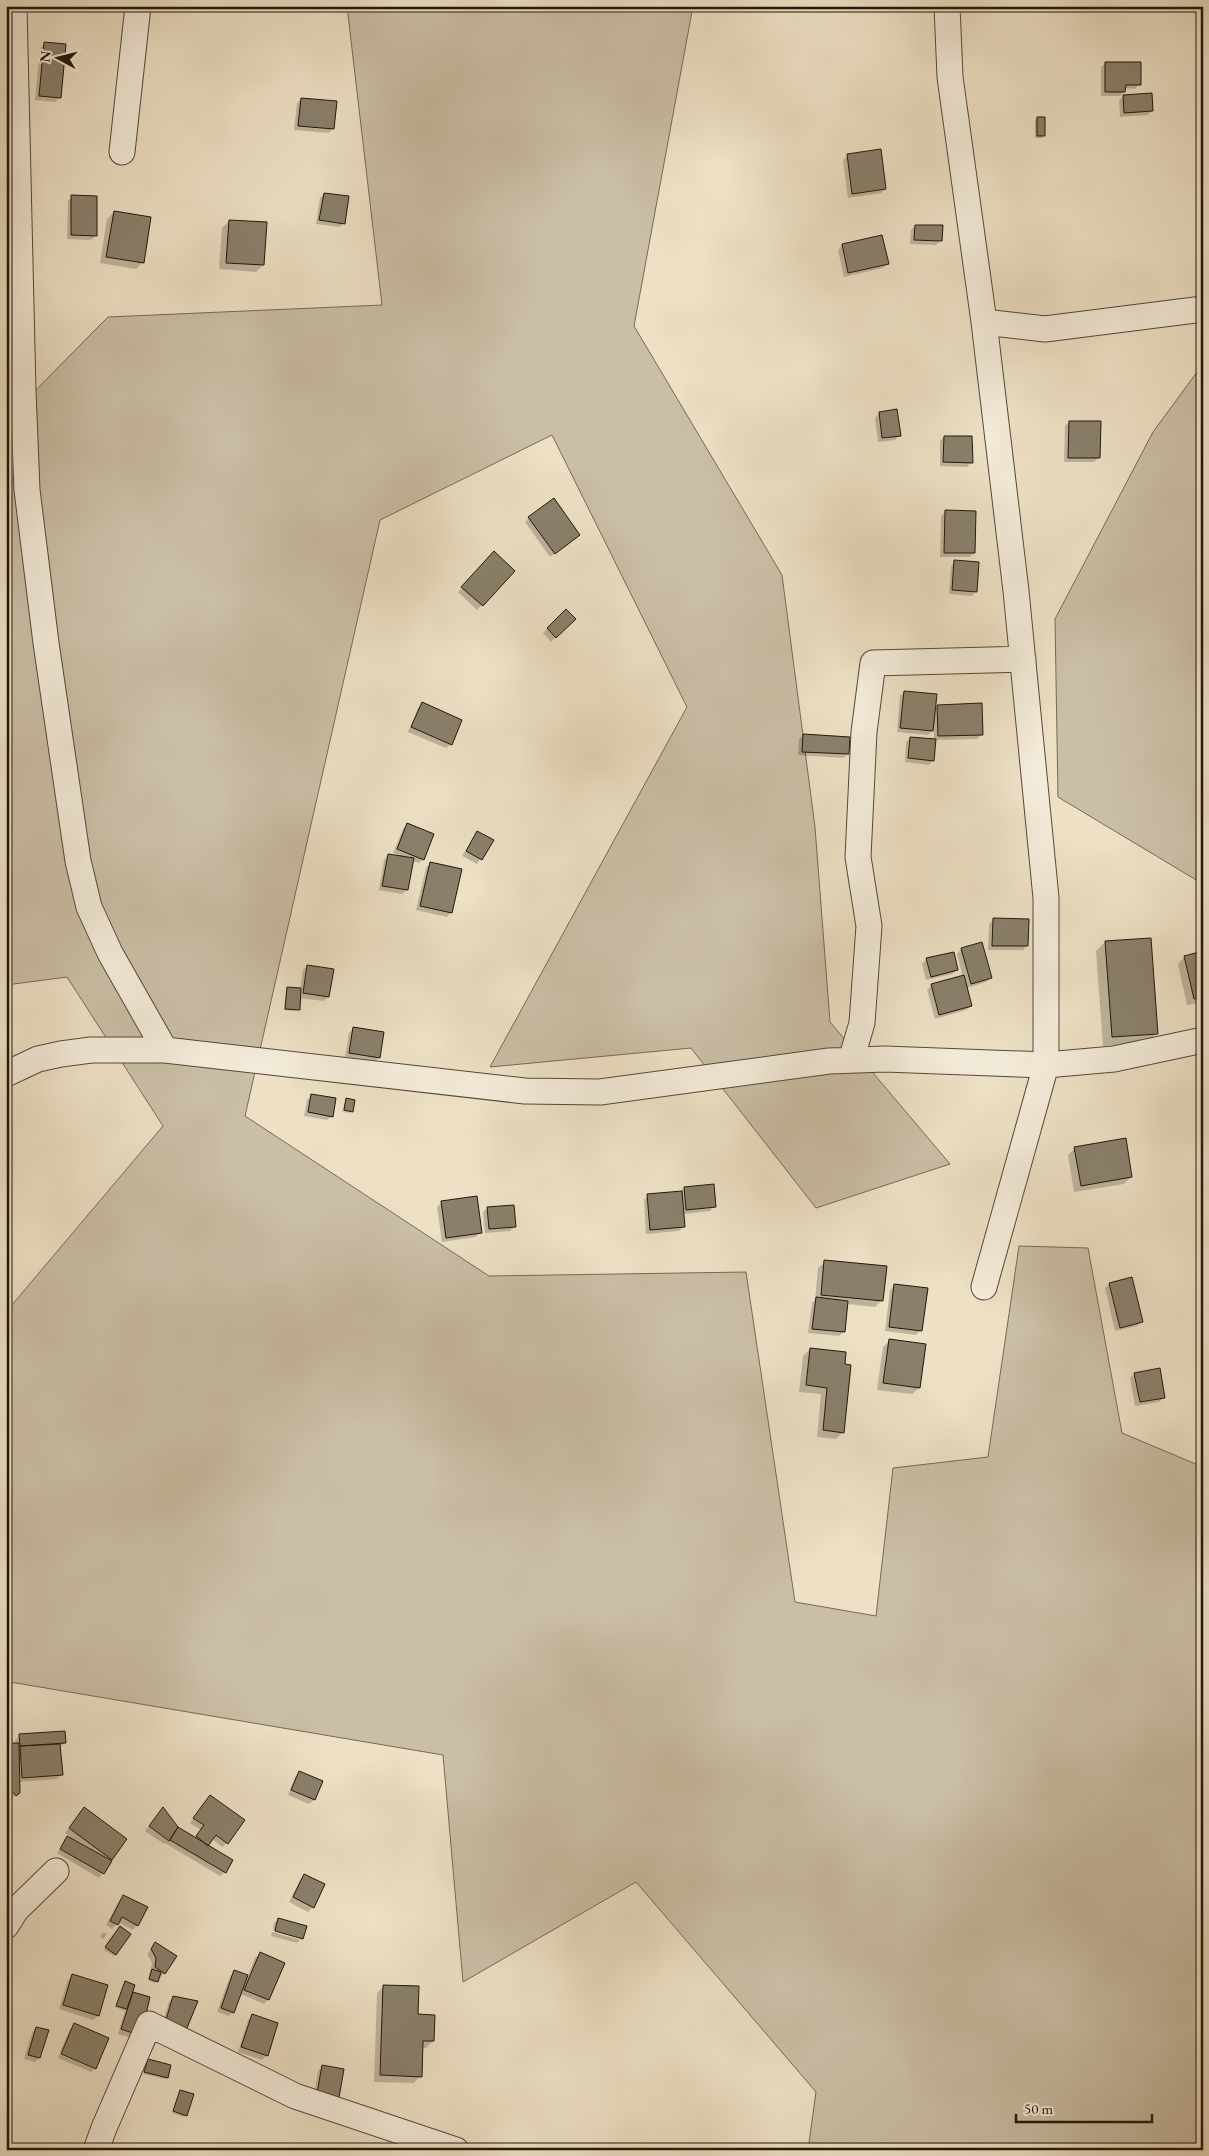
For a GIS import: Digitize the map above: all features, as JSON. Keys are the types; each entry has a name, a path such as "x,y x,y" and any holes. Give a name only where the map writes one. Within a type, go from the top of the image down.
{"street":[{"path":"14,6 27,490 47,653 78,862 89,907 110,953 165,1050"},
{"path":"122,152 138,6"},
{"path":"947,6 950,77 984,322 1022,659 1046,898 1046,1065 984,1287"},
{"path":"984,322 1045,329 1203,309"},
{"path":"851,1060 862,1024 869,926 858,857 864,732 873,663 1022,659"},
{"path":"6,1074 38,1059 61,1054 92,1050 165,1050 525,1091 600,1092 829,1061 885,1059 1046,1065 1114,1059 1203,1040"},
{"path":"6,1926 16,1910 56,1871"},
{"path":"96,2150 149,2024 295,2096 456,2150"}],"shaded area":[{"path":"347,6 693,6 634,326 782,575 815,827 830,1022 950,1164 816,1208 691,1048 490,1067 687,707 552,435 380,520 245,1116 489,1276 746,1272 795,1602 876,1616 893,1468 988,1457 1019,1246 1088,1248 1122,1433 1203,1467 1203,2150 808,2150 816,2092 636,1882 463,1982 443,1755 10,1682 6,1676 6,1312 163,1126 67,977 6,985 6,420 108,317 382,305"},
{"path":"1203,364 1203,884 1058,797 1055,619 1153,432"}],"building":[{"path":"44,42 66,44 61,98 39,96"},
{"path":"1105,62 1141,62 1141,85 1126,85 1125,92 1105,92"},
{"path":"1152,93 1153,111 1124,113 1123,95"},
{"path":"301,98 337,101 334,129 298,126"},
{"path":"1037,117 1045,117 1045,136 1037,136"},
{"path":"881,149 886,189 852,194 847,154"},
{"path":"324,193 349,196 345,224 319,220"},
{"path":"71,195 97,196 97,236 71,235"},
{"path":"114,211 151,217 144,263 106,257"},
{"path":"229,220 267,222 264,265 226,263"},
{"path":"915,225 943,225 942,241 914,240"},
{"path":"882,235 889,264 848,273 842,244"},
{"path":"897,409 901,436 882,438 879,412"},
{"path":"1069,421 1101,421 1100,458 1068,458"},
{"path":"944,436 972,436 973,463 943,462"},
{"path":"554,498 580,535 555,554 528,517"},
{"path":"945,510 976,511 975,553 944,553"},
{"path":"494,551 515,571 483,606 461,587"},
{"path":"954,560 979,562 977,592 952,590"},
{"path":"566,609 576,619 556,638 547,628"},
{"path":"904,691 937,694 933,731 900,728"},
{"path":"422,702 462,720 452,745 411,727"},
{"path":"982,703 983,735 938,736 937,705"},
{"path":"803,734 850,737 849,754 802,752"},
{"path":"910,737 936,739 934,761 908,758"},
{"path":"407,823 434,834 424,860 397,849"},
{"path":"477,831 494,840 482,860 466,851"},
{"path":"388,854 414,858 408,890 382,886"},
{"path":"430,862 462,869 452,913 420,906"},
{"path":"993,918 1029,919 1028,946 992,946"},
{"path":"1151,938 1158,1034 1112,1037 1105,941"},
{"path":"982,942 992,978 971,984 961,948"},
{"path":"1203,951 1203,997 1194,999 1184,956"},
{"path":"954,952 958,970 931,977 926,958"},
{"path":"307,965 334,969 329,997 303,993"},
{"path":"964,975 972,1006 939,1015 931,984"},
{"path":"287,987 301,988 300,1010 285,1009"},
{"path":"353,1027 384,1032 380,1058 349,1053"},
{"path":"311,1094 336,1098 333,1117 308,1112"},
{"path":"346,1098 355,1100 353,1112 344,1110"},
{"path":"1126,1138 1132,1177 1081,1186 1074,1147"},
{"path":"714,1184 716,1207 686,1210 684,1187"},
{"path":"682,1191 685,1227 650,1230 647,1194"},
{"path":"477,1196 482,1233 446,1238 441,1201"},
{"path":"514,1205 516,1227 489,1229 487,1207"},
{"path":"824,1260 887,1266 883,1301 821,1295"},
{"path":"1132,1277 1143,1322 1120,1328 1109,1283"},
{"path":"894,1284 928,1288 922,1331 889,1327"},
{"path":"816,1297 848,1301 845,1332 812,1329"},
{"path":"889,1339 926,1344 920,1388 883,1383"},
{"path":"810,1348 846,1352 845,1364 851,1365 844,1433 823,1430 827,1388 806,1385"},
{"path":"1160,1368 1165,1398 1140,1402 1134,1373"},
{"path":"65,1731 66,1743 20,1746 19,1734"},
{"path":"6,1743 19,1743 20,1793 16,1796 6,1784"},
{"path":"60,1744 63,1775 22,1778 20,1746"},
{"path":"299,1771 323,1781 315,1800 291,1790"},
{"path":"210,1795 245,1820 228,1844 216,1835 208,1846 196,1836 204,1825 193,1818"},
{"path":"84,1807 127,1839 112,1860 69,1828"},
{"path":"163,1807 178,1827 169,1841 149,1826"},
{"path":"178,1827 233,1860 226,1873 170,1840"},
{"path":"67,1836 112,1861 104,1874 60,1849"},
{"path":"304,1874 325,1884 314,1908 293,1897"},
{"path":"123,1895 148,1907 138,1926 122,1917 118,1925 110,1921"},
{"path":"278,1918 307,1926 303,1939 275,1931"},
{"path":"120,1926 131,1934 116,1955 105,1947"},
{"path":"155,1942 177,1956 165,1974 155,1967 156,1958 151,1949"},
{"path":"260,1952 285,1963 269,2000 244,1990"},
{"path":"152,1969 161,1972 158,1982 149,1979"},
{"path":"234,1970 248,1975 234,2013 221,2008"},
{"path":"72,1974 108,1985 99,2016 63,2005"},
{"path":"125,1981 135,1985 127,2009 116,2006"},
{"path":"383,1985 419,1986 418,2014 435,2015 434,2041 423,2041 422,2077 380,2075"},
{"path":"133,1992 150,1997 141,2036 121,2029"},
{"path":"173,1996 198,2001 187,2028 165,2023"},
{"path":"252,2014 278,2023 268,2056 241,2047"},
{"path":"74,2023 109,2038 96,2069 61,2054"},
{"path":"36,2027 49,2030 40,2058 28,2055"},
{"path":"148,2059 171,2065 168,2078 144,2072"},
{"path":"322,2065 344,2069 337,2109 315,2105"},
{"path":"180,2090 194,2094 187,2116 173,2111"}]}
